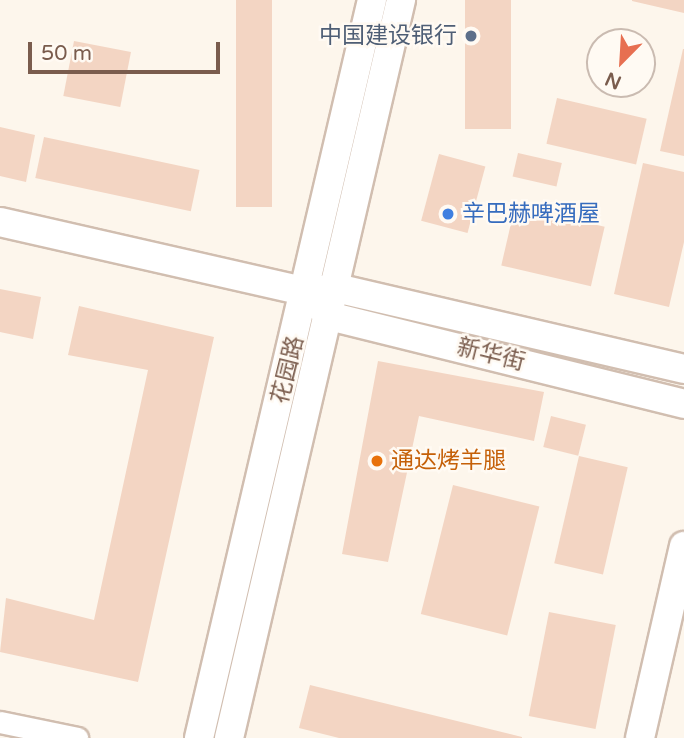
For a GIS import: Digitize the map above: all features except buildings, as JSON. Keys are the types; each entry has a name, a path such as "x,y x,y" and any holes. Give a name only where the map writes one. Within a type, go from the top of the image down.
{"main road":[{"name":"花园路","path":"199,738 307,292 372,0"},
{"name":"花园路","path":"229,738 401,0"},
{"name":"新华街","path":"0,222 307,292 336,288 493,322 684,369"},
{"path":"307,292 328,316"},
{"name":"新华街","path":"328,316 684,404"},
{"path":"640,738 684,546"}],"street":[{"path":"0,722 77,738"}],"place":[{"name":"中国建设银行","path":"471,36"},
{"name":"辛巴赫啤酒屋","path":"448,214"},
{"name":"通达烤羊腿","path":"377,461"}]}
